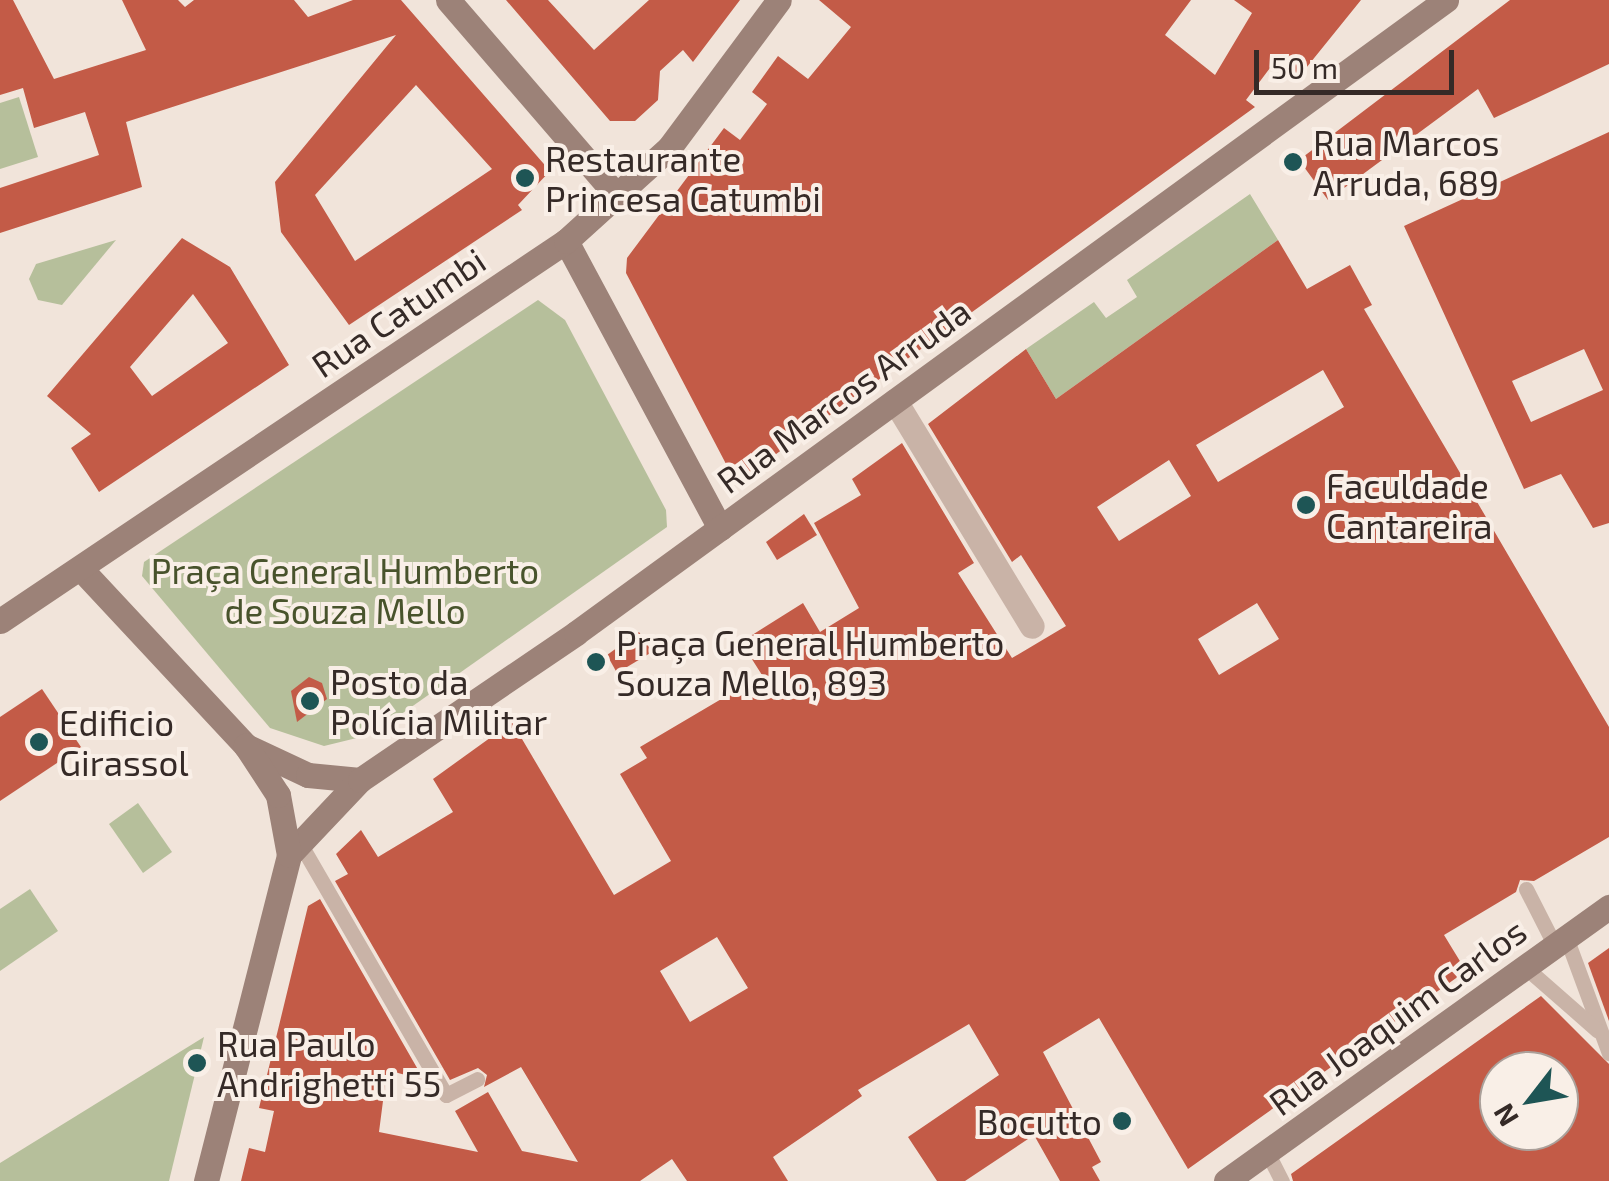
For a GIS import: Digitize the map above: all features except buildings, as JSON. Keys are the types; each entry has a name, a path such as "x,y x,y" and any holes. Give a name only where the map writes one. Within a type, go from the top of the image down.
{"main road":[{"path":"448,0 616,196"},
{"name":"Rua Catumbi","path":"0,621 566,242 669,148 779,0"},
{"name":"Rua Marcos Arruda","path":"295,850 360,780 720,528 1446,0"},
{"path":"566,242 720,528"},
{"path":"81,569 246,746 278,795 295,850 206,1181"},
{"path":"246,746 308,775 360,780"},
{"name":"Rua Joaquim Carlos","path":"1226,1181 1609,907"}],"street":[{"path":"895,401 1032,626"}],"lane":[{"path":"295,850 446,1095 477,1079"},
{"path":"1526,889 1560,941 1609,1053"},
{"path":"1525,967 1600,1033"},
{"path":"1267,1152 1282,1181"}],"green space":[{"path":"19,97 38,157 0,169 0,103"},
{"path":"1250,194 1278,240 1056,399 1026,349 1094,302 1106,318 1137,297 1127,280"},
{"path":"116,240 62,305 38,300 29,279 36,264"},
{"name":"Praça General Humberto de Souza Mello","path":"538,300 565,320 666,510 667,527 373,734 324,746 270,728 142,576 144,562"},
{"path":"138,803 172,852 143,873 109,824"},
{"path":"30,889 58,931 0,971 0,909"},
{"path":"204,1037 169,1181 0,1181 0,1163"}],"place":[{"name":"Rua Marcos Arruda, 689","path":"1293,162"},
{"name":"Restaurante Princesa Catumbi","path":"525,178"},
{"name":"Faculdade Cantareira","path":"1306,505"},
{"name":"Praça General Humberto Souza Mello, 893","path":"596,662"},
{"name":"Posto da Polícia Militar","path":"310,701"},
{"name":"Edificio Girassol","path":"39,742"},
{"name":"Rua Paulo Andrighetti 55","path":"197,1063"},
{"name":"Bocutto","path":"1122,1121"}]}
